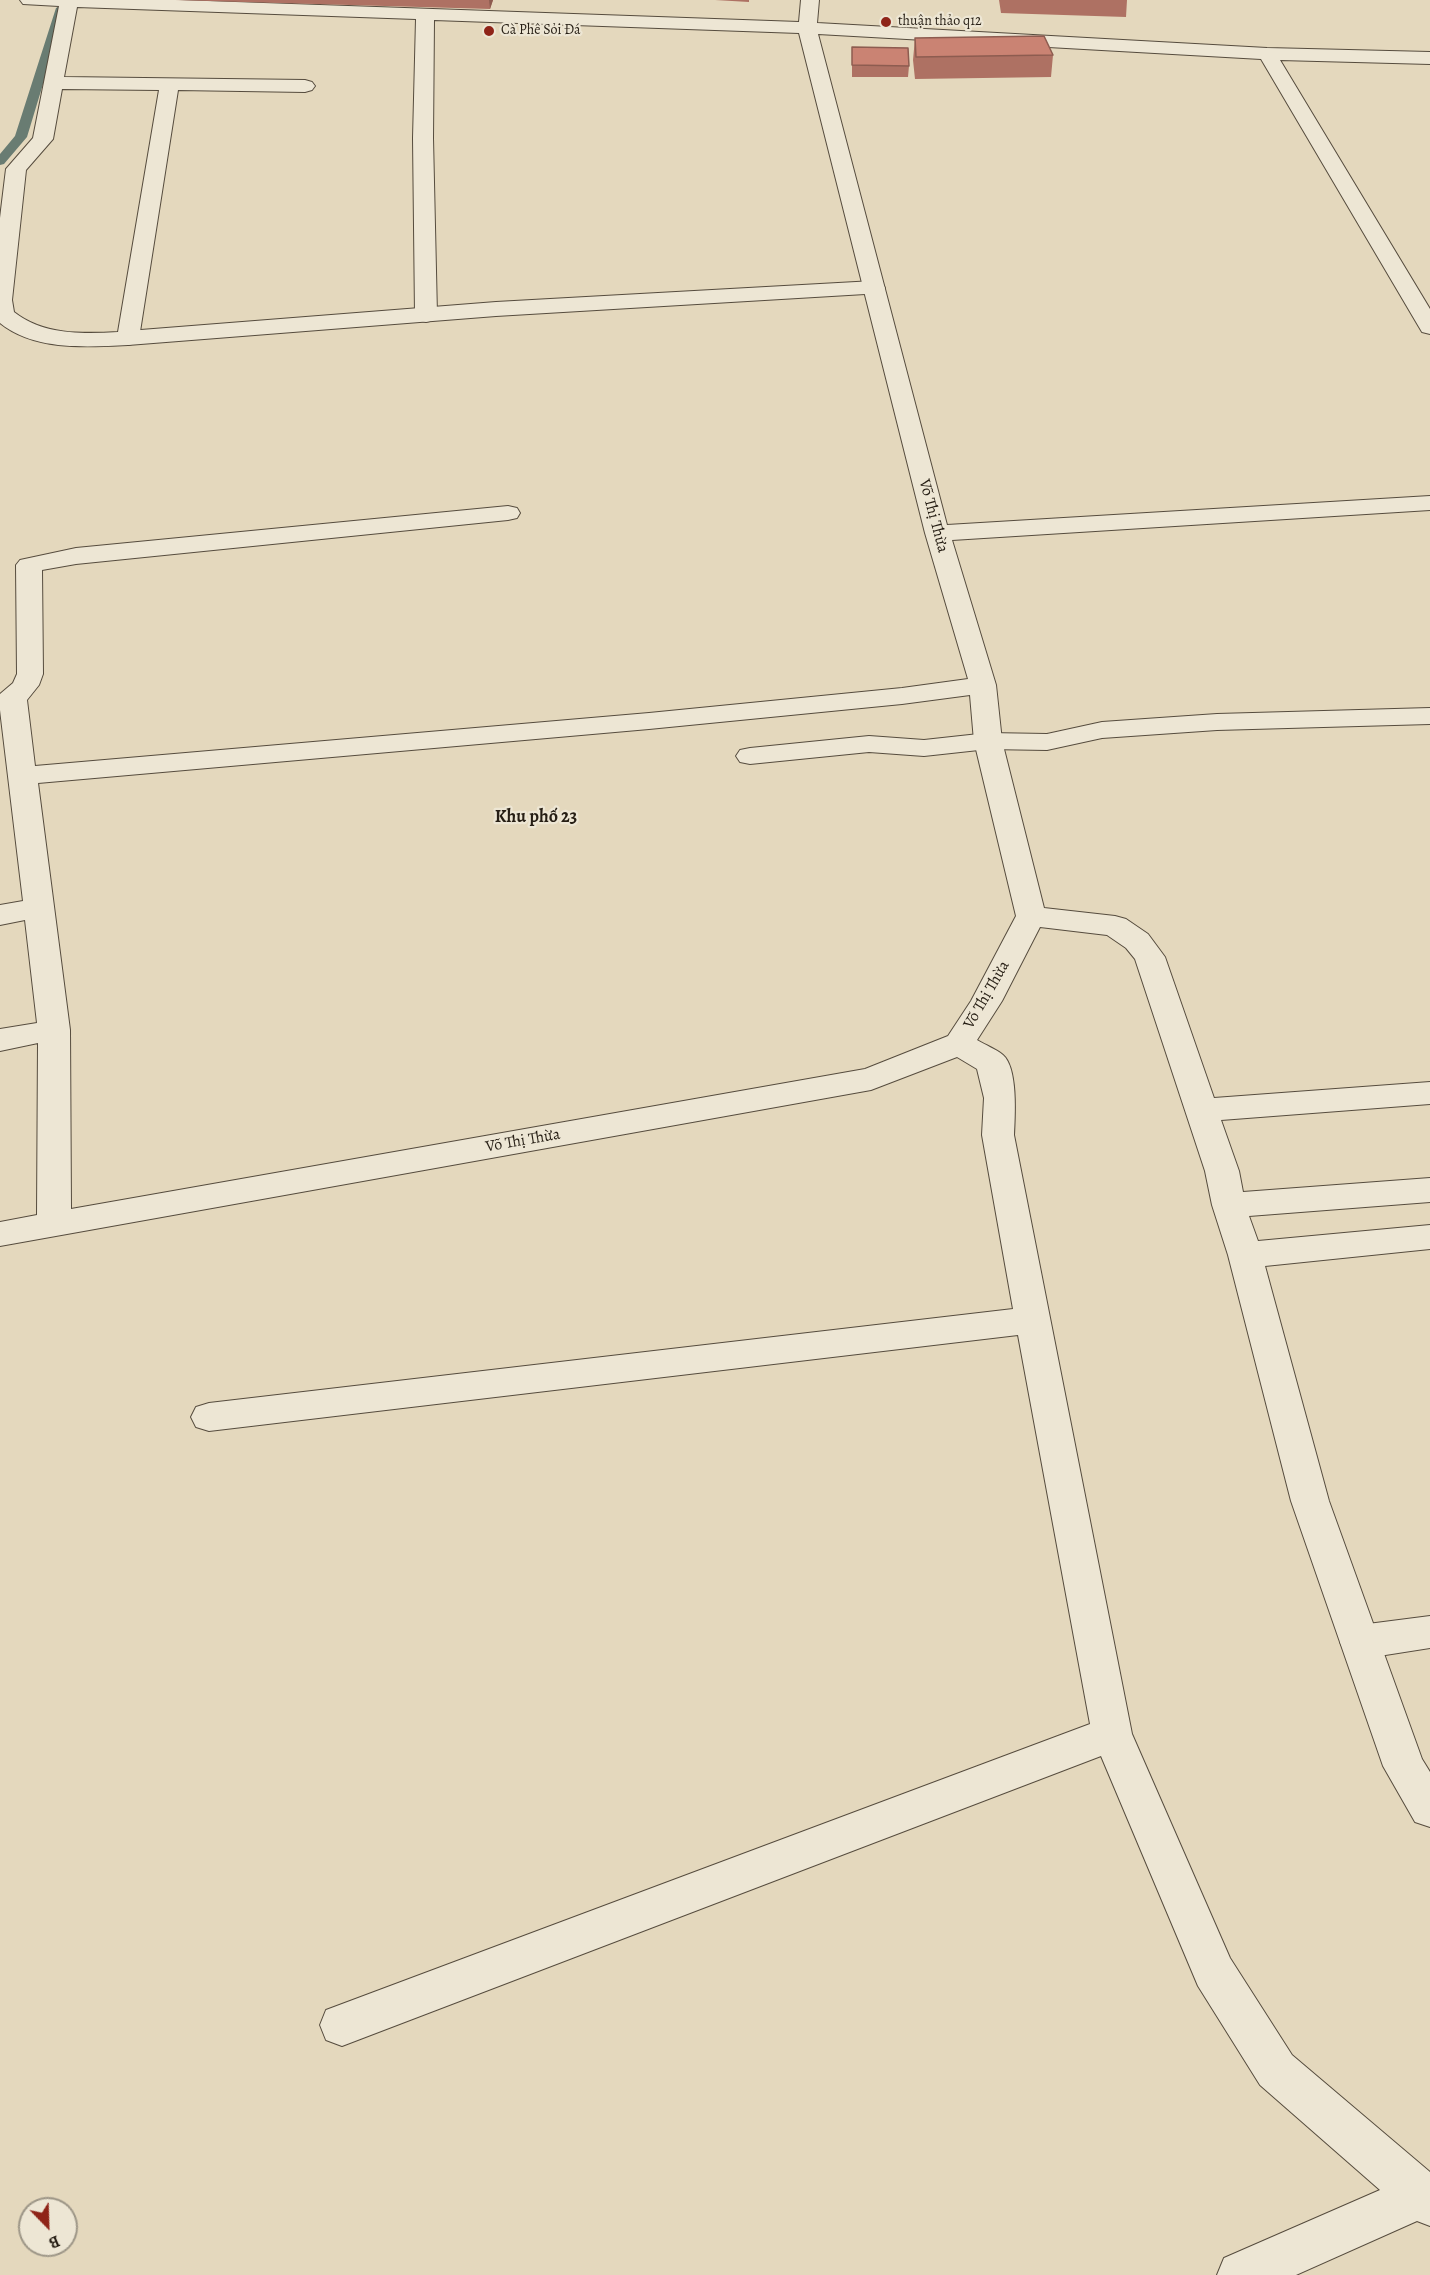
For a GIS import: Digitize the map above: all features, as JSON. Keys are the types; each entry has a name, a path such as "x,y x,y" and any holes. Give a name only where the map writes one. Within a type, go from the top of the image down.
{"street":[{"path":"29,0 807,28 1267,54 1430,58"},
{"name":"Võ Thị Thừa","path":"0,1234 871,1079 958,1044 986,1001 1031,916 988,741 983,685 937,533 807,28 810,0"},
{"path":"69,2 43,139 16,169 1,300 3,315 21,328 55,336 98,340 426,315 874,288"},
{"path":"425,15 423,138 426,315"},
{"path":"1267,54 1430,327"},
{"path":"54,83 305,86"},
{"path":"129,338 169,85"},
{"path":"937,533 1430,503"},
{"path":"54,1224 54,1030 21,776 7,701 26,685 30,674 29,564 76,556 508,513"},
{"path":"21,776 649,721 902,696 983,685"},
{"path":"750,756 869,744 924,748 988,741 1047,742 1101,730 1217,722 1430,716"},
{"path":"0,915 39,908"},
{"path":"1031,916 1115,926 1137,941 1150,957 1222,1171 1229,1205 1245,1255 1310,1501 1404,1766 1430,1809"},
{"path":"0,1040 54,1030"},
{"path":"958,1044 992,1063 1000,1098 998,1135 1112,1734 1214,1972 1276,2070 1425,2199 1241,2275"},
{"path":"1201,1110 1430,1093"},
{"path":"1229,1205 1430,1190"},
{"path":"1245,1255 1430,1237"},
{"path":"209,1417 1033,1320"},
{"path":"1360,1642 1430,1632"},
{"path":"342,2025 1112,1734"}],"building":[{"path":"1044,36 1053,55 916,57 915,38"},
{"path":"852,47 908,48 909,66 852,65"}],"waterway":[{"path":"0,161 21,137 61,8"}],"place":[{"name":"thuận thảo q12","path":"886,22"},
{"name":"Cà Phê Sỏi Đá","path":"489,31"}],"district":[{"name":"Khu phố 23","path":"536,818"}]}
